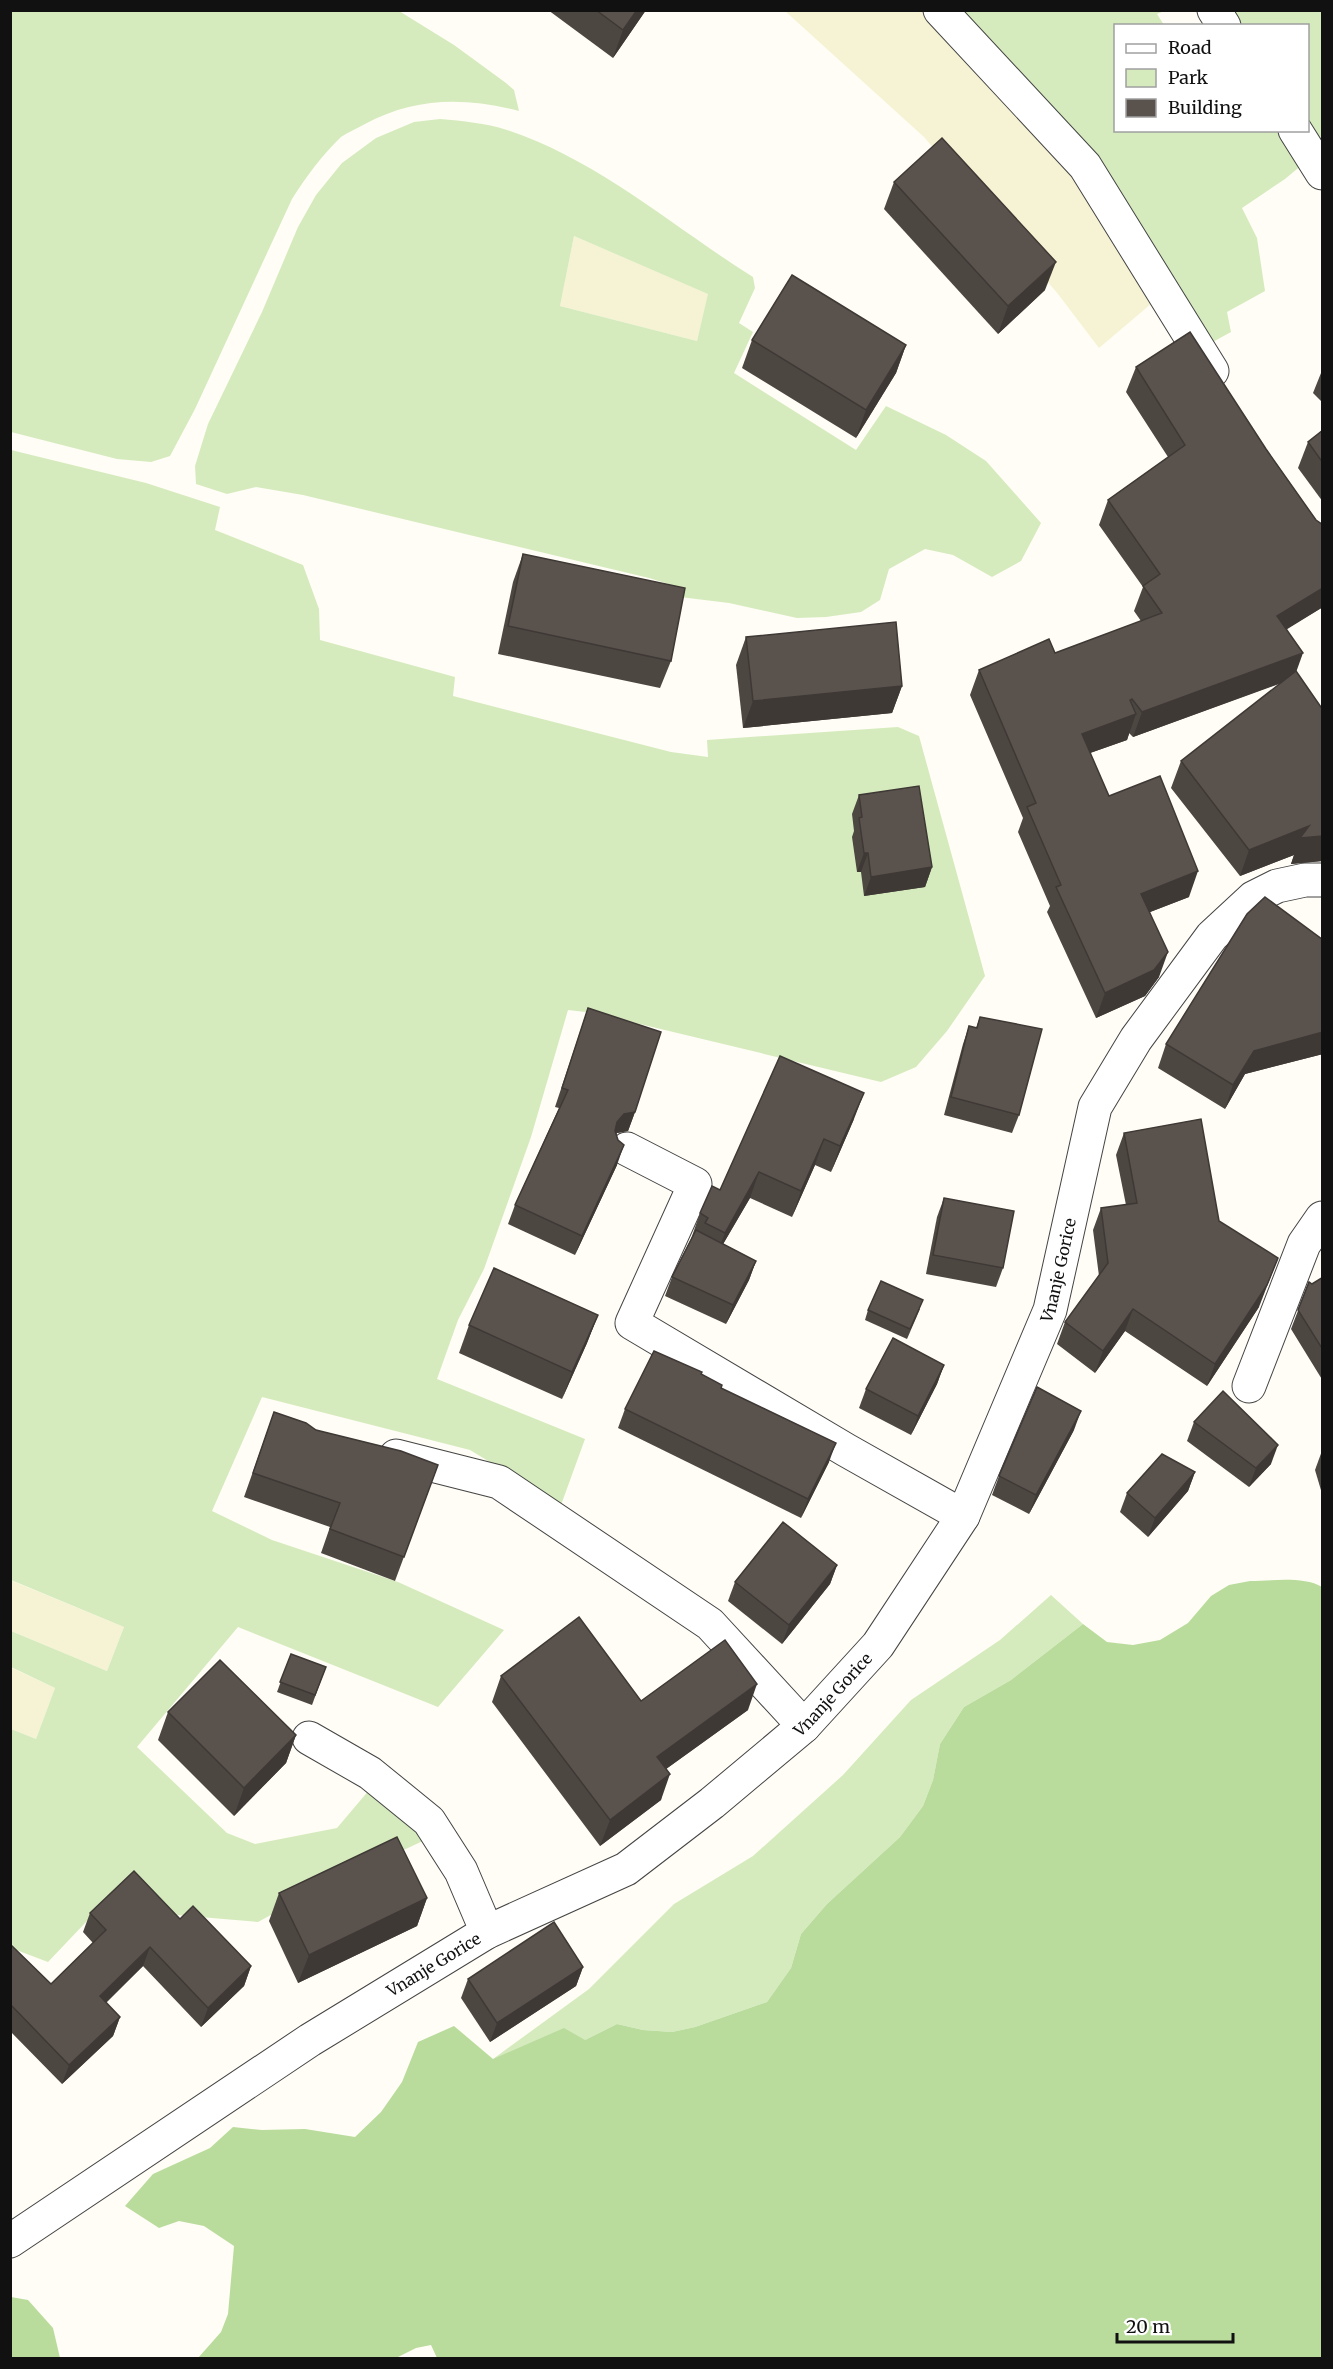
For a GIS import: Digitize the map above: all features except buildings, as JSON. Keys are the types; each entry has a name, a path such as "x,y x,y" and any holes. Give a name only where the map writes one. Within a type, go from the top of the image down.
{"street":[{"path":"940,10 1085,166 1229,397"},
{"path":"1214,10 1223,24"},
{"path":"1296,132 1323,173"},
{"name":"Vnanje Gorice","path":"10,2241 309,2040 487,1932 626,1869 712,1803 804,1725 878,1645 963,1516 1050,1310 1095,1107 1136,1038 1212,936 1254,898 1278,886 1305,880 1323,880"},
{"path":"627,1149 695,1184 632,1323 846,1450 963,1516"},
{"path":"1249,1386 1304,1244 1323,1218"},
{"path":"367,1449 499,1482 710,1624 804,1725"},
{"path":"309,1738 370,1773 429,1821 461,1871 487,1932"}],"shaded area":[{"path":"785,11 926,11 1057,154 1158,298 1099,348 1058,294 924,137"},
{"path":"574,236 709,294 697,341 560,306"},
{"path":"10,1580 124,1627 107,1671 11,1631"},
{"path":"10,1667 55,1688 36,1739 11,1729"}],"green space":[{"path":"10,11 399,11 454,45 506,83 514,90 519,111 479,103 421,104 384,115 341,137 315,166 292,199 195,409 170,456 151,462 117,459 11,432"},
{"path":"952,11 1164,11 1157,14 1163,24 1114,24 1114,132 1284,132 1303,164 1242,208 1257,238 1265,291 1227,312 1231,332 1209,344"},
{"path":"1227,11 1322,11 1322,148 1309,128 1309,24 1236,24"},
{"path":"440,119 482,124 507,130 540,143 604,177 753,277 755,288 739,323 753,332 734,373 856,450 886,406 946,435 986,461 1041,523 1021,561 992,577 953,555 925,549 889,569 880,600 861,612 797,618 729,603 680,597 675,586 649,578 303,495 256,487 227,494 196,484 195,466 208,424 262,312 298,227 316,195 342,163 376,138 414,122","holes":["574,236 708,294 697,341 560,306"]},
{"path":"11,450 146,483 220,507 215,530 303,565 319,609 320,640 455,677 453,696 671,752 708,757 707,740 898,727 919,736 985,976 947,1031 916,1067 881,1082 594,1013 568,1010 531,1137 484,1269 458,1320 437,1379 585,1439 561,1505 470,1450 262,1397 212,1511 272,1540 398,1582 504,1630 438,1707 238,1627 137,1747 227,1833 255,1844 337,1828 370,1789 427,1839 300,1899 258,1922 177,1915 125,1881 48,1962 11,1948 11,1729 36,1739 55,1688 11,1667 11,1631 107,1671 124,1627 11,1580"},
{"path":"1297,1580 1322,1587 1322,2358 437,2358 431,2345 416,2348 396,2358 198,2358 221,2332 228,2314 234,2246 204,2226 179,2221 159,2228 125,2206 153,2174 210,2148 233,2127 262,2130 305,2129 355,2137 381,2112 402,2082 418,2042 454,2026 493,2059 564,2028 585,2040 617,2024 643,2030 672,2032 695,2027 767,2002 791,1968 801,1934 827,1904 900,1837 923,1806 933,1780 940,1744 964,1707 1011,1680 1083,1624 1107,1642 1133,1645 1160,1640 1188,1623 1211,1596 1229,1585 1250,1581"},
{"path":"1051,1595 1083,1624 1011,1680 964,1707 940,1744 933,1780 923,1806 900,1837 827,1904 801,1934 791,1968 767,2002 695,2027 672,2032 643,2030 617,2024 585,2040 493,2059 589,1989 674,1904 753,1856 843,1775 911,1700 1000,1640"},
{"path":"11,2297 28,2300 53,2328 60,2358 11,2358"}]}
